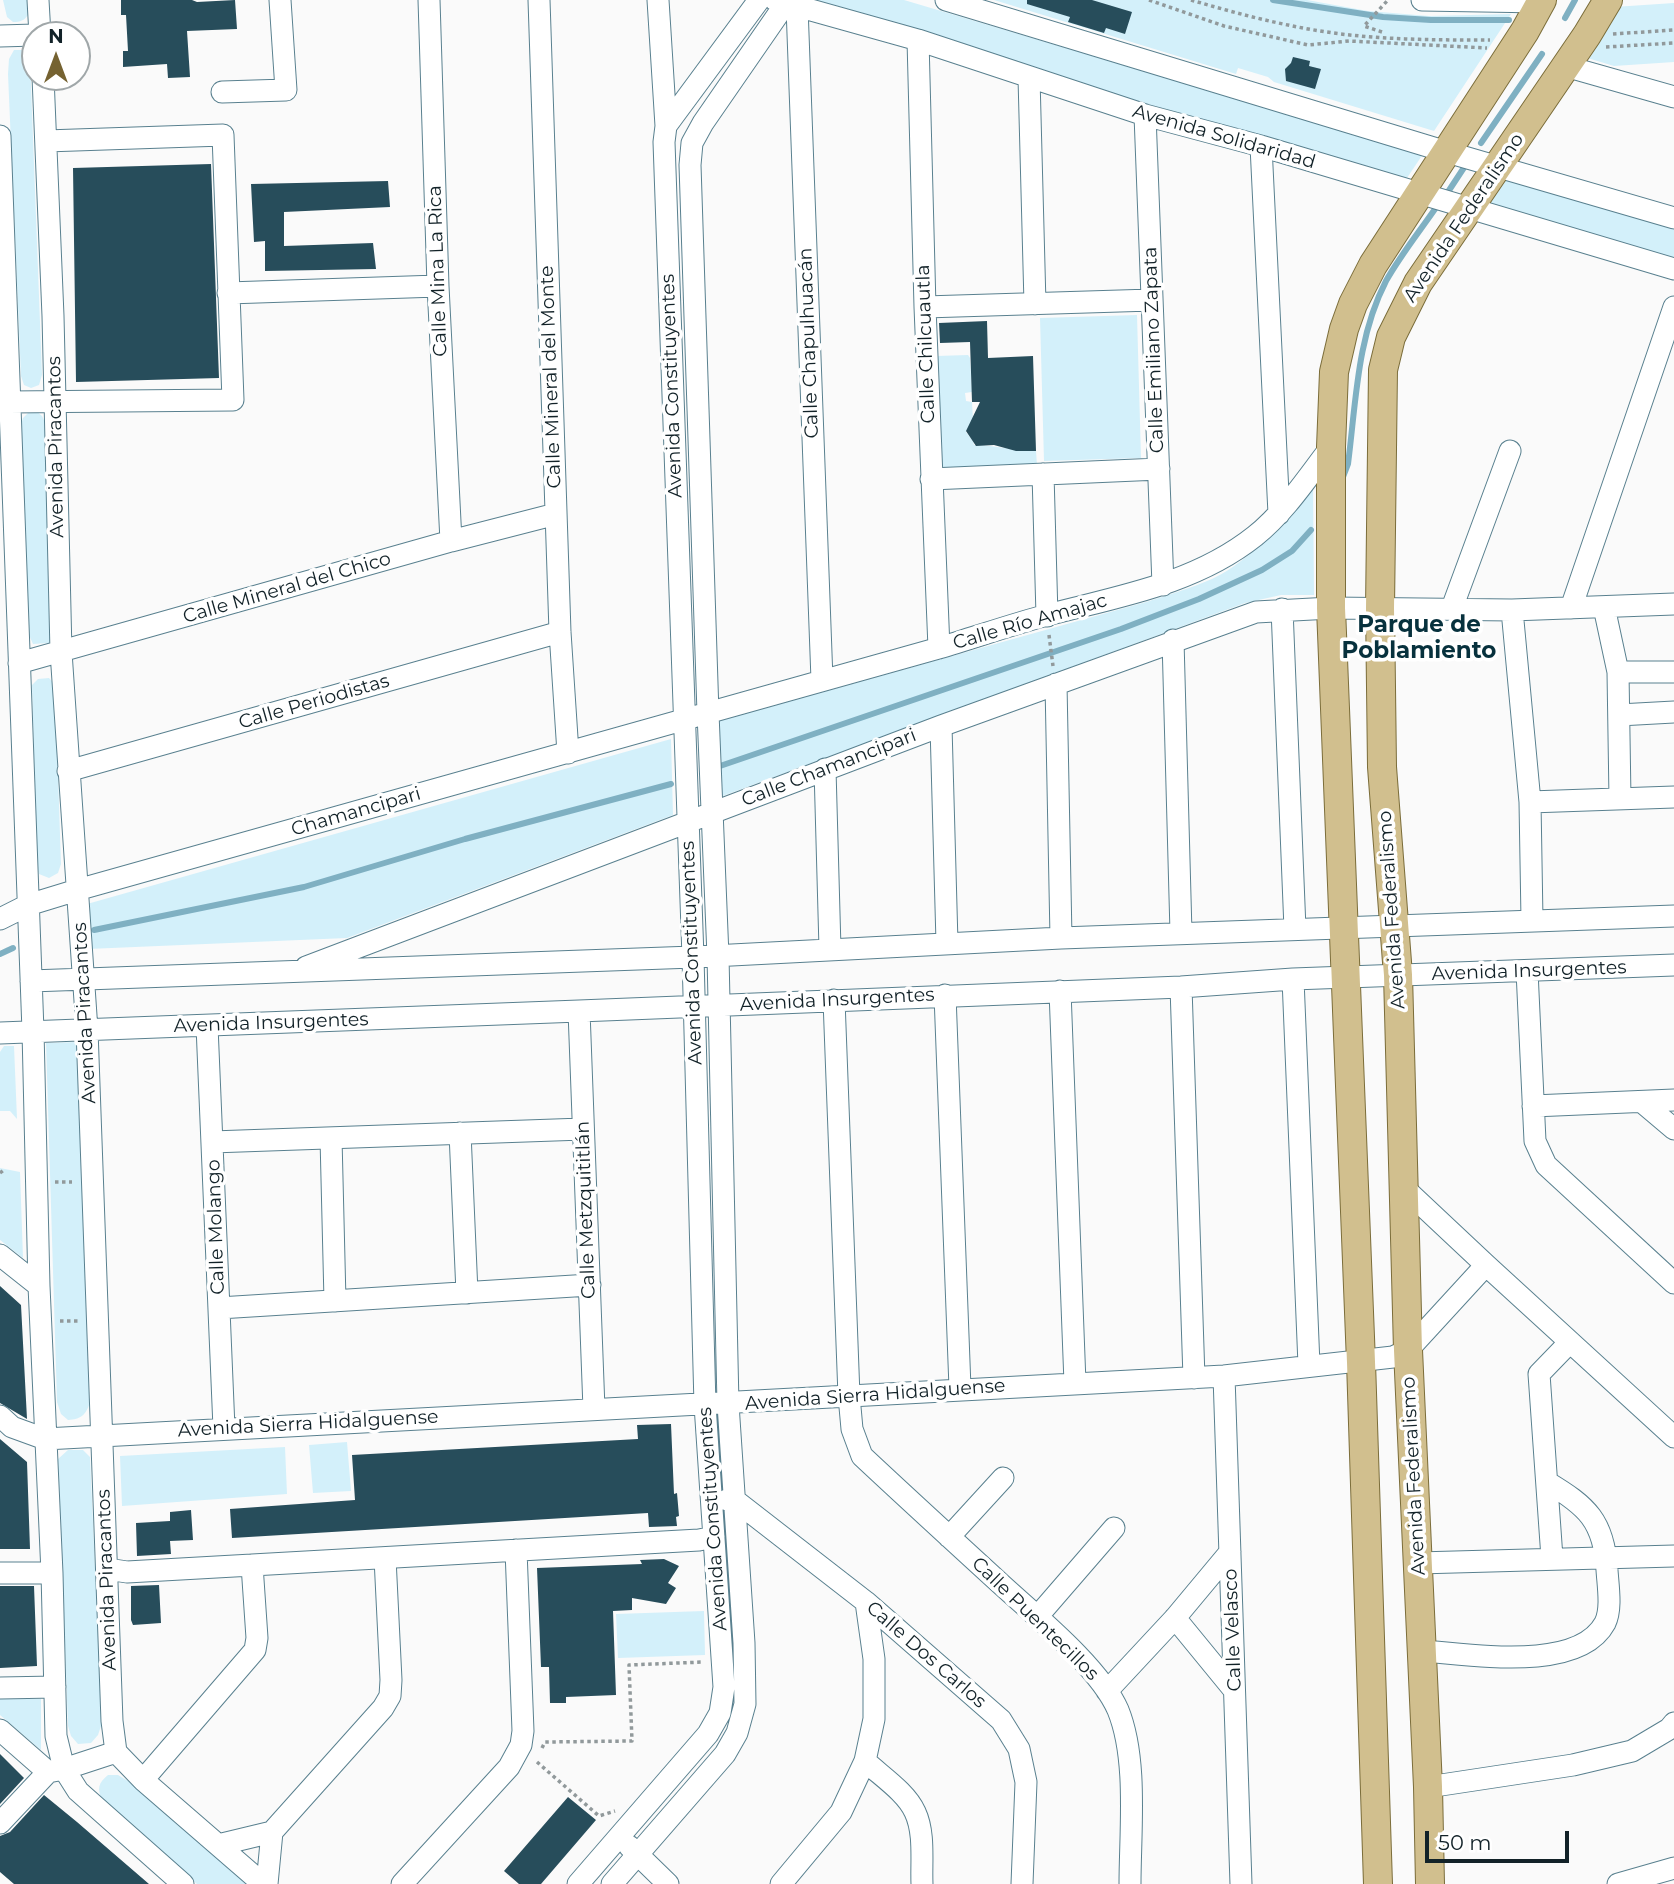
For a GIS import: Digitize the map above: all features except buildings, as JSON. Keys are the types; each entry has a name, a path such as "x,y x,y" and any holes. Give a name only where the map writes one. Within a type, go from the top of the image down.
{"main road":[{"name":"Avenida Federalismo","path":"1430,1884 1409,1350 1398,975 1382,767 1383,370 1391,337 1418,283 1577,50 1608,0"},
{"path":"1378,1884 1361,1362 1331,608 1334,372 1353,304 1373,265 1517,44 1541,1"}],"street":[{"path":"38,0 39,21"},
{"path":"222,92 286,90 280,0"},
{"name":"Calle Mina La Rica","path":"429,0 438,286 451,541"},
{"name":"Calle Mineral del Monte","path":"539,0 560,632 568,753"},
{"name":"Avenida Constituyentes","path":"578,1884 708,1734 720,1713 724,1688 705,1405 693,957 664,142 666,126 659,0"},
{"path":"666,126 759,0"},
{"path":"946,0 1674,218"},
{"path":"1422,0 1541,1"},
{"name":"Avenida Constituyentes","path":"612,1884 725,1754 737,1733 745,1704 736,1501 728,1404 720,1006 690,165 692,144 703,123 786,3"},
{"name":"Avenida Solidaridad","path":"786,3 918,40 1145,115 1261,146 1674,270"},
{"name":"Calle Chapulhuacán","path":"786,3 822,680"},
{"path":"0,36 21,35"},
{"name":"Calle Chilcuautla","path":"918,40 925,307 939,648"},
{"path":"1577,50 1674,97"},
{"path":"1029,78 1035,304"},
{"name":"Avenida Piracantos","path":"44,91 61,652 87,1030 112,1721 116,1752"},
{"name":"Calle Emiliano Zapata","path":"1145,115 1163,585"},
{"path":"9,402 233,400 223,135 46,141"},
{"path":"0,136 9,402 7,549 19,663 56,1770"},
{"path":"1261,146 1279,514"},
{"path":"228,293 438,286"},
{"path":"925,307 1152,300"},
{"path":"1571,608 1674,307"},
{"path":"672,404 698,404"},
{"name":"Calle Río Amajac","path":"684,719 939,648 1048,621 1163,585 1212,564 1254,537 1279,514 1331,447"},
{"path":"1452,608 1510,451"},
{"path":"931,479 1159,469"},
{"path":"1043,474 1048,621"},
{"name":"Calle Mineral del Chico","path":"19,663 556,514"},
{"name":"Calle Chamancipari","path":"288,973 941,726 1055,679 1256,612 1331,608 1512,610 1674,604"},
{"path":"1604,607 1618,672 1620,799"},
{"path":"1282,609 1295,929"},
{"path":"1512,610 1530,802 1532,920"},
{"name":"Calle Periodistas","path":"68,771 560,632"},
{"path":"1173,640 1181,933"},
{"path":"1618,672 1674,672"},
{"path":"1055,679 1061,938"},
{"path":"1619,715 1674,712"},
{"name":"Chamancipari","path":"28,905 684,719"},
{"path":"941,726 947,943"},
{"path":"825,769 830,949"},
{"path":"1530,802 1674,797"},
{"path":"0,919 28,905"},
{"path":"31,981 718,956 1181,933 1674,916"},
{"name":"Avenida Insurgentes","path":"0,1033 720,1006 1181,987 1293,979 1674,965"},
{"path":"1527,971 1535,1141 1546,1165 1674,1283"},
{"path":"1293,979 1308,1365"},
{"path":"1181,987 1194,1378"},
{"path":"1060,991 1075,1383"},
{"path":"945,995 960,1388"},
{"path":"834,1000 849,1396"},
{"name":"Calle Metzquititlán","path":"579,1011 594,1409"},
{"name":"Calle Molango","path":"207,1026 224,1428"},
{"path":"1533,1106 1674,1100"},
{"path":"1642,1102 1674,1129"},
{"path":"212,1142 583,1129"},
{"path":"460,1133 467,1293"},
{"path":"331,1138 335,1300"},
{"path":"1405,1189 1674,1437"},
{"path":"0,1255 38,1286"},
{"path":"1409,1350 1486,1265"},
{"path":"219,1308 590,1285"},
{"path":"1552,1558 1539,1374 1569,1343"},
{"name":"Avenida Sierra Hidalguense","path":"45,1438 728,1404 960,1388 1194,1378 1361,1362 1393,1357 1409,1350"},
{"name":"Calle Velasco","path":"1224,1376 1241,1884"},
{"name":"Calle Puentecillos","path":"849,1396 852,1429 862,1456 1037,1617 1081,1661 1107,1691 1118,1710 1130,1750 1130,1884"},
{"path":"0,1416 12,1427 45,1438"},
{"path":"949,1537 1003,1478"},
{"path":"1422,1651 1528,1657 1560,1654 1591,1642 1606,1622 1609,1598 1605,1540 1593,1519 1569,1495 1547,1482"},
{"path":"711,1499 736,1501"},
{"name":"Calle Dos Carlos","path":"736,1501 866,1602 1001,1720 1019,1749 1026,1782 1022,1884"},
{"path":"1037,1617 1114,1528"},
{"path":"107,1569 127,1572 699,1540 714,1537"},
{"path":"402,1884 509,1766 521,1745 523,1731 516,1550"},
{"path":"1107,1691 1175,1618 1230,1552"},
{"path":"1418,1563 1674,1556"},
{"path":"265,1884 272,1832 383,1708 390,1696 384,1558"},
{"path":"143,1780 255,1650 257,1638 252,1565"},
{"path":"0,1573 51,1573"},
{"path":"781,1884 841,1812 865,1761 874,1719 874,1659 866,1602"},
{"path":"1175,1618 1234,1690"},
{"path":"0,1688 55,1686"},
{"path":"1428,1787 1573,1765 1632,1751 1669,1729 1674,1723"},
{"path":"0,1730 56,1770 183,1884"},
{"path":"0,1823 56,1770 116,1752 143,1780 265,1884"},
{"path":"865,1761 915,1812 919,1829 922,1884"},
{"path":"218,1845 272,1832"},
{"path":"621,1836 668,1884"},
{"path":"1618,1884 1674,1868"}],"path":[{"path":"1149,0 1224,26 1308,45 1349,41 1425,46 1517,44"},
{"path":"1191,0 1287,24 1358,36 1517,44"},
{"path":"1382,32 1364,26 1388,0"},
{"path":"1577,50 1674,30"},
{"path":"1577,50 1674,43"},
{"path":"1048,621 1055,679"},
{"path":"0,1173 5,1169"},
{"path":"36,1182 93,1181"},
{"path":"40,1322 99,1321"},
{"path":"621,1836 625,1816 618,1810 598,1816 536,1763 545,1742 632,1741 629,1665 705,1662"}],"shaded area":[{"path":"3,0 29,0 25,19 13,22 7,17"},
{"path":"800,0 904,0 1423,154 1405,181"},
{"path":"994,0 1307,0 1368,11 1429,16 1511,14 1434,131 1274,82 1268,77 1238,68 1236,74"},
{"path":"1674,3 1674,62 1614,66 1584,57 1614,7"},
{"path":"14,50 21,50 21,91 31,91 42,375 39,385 31,388 24,385 21,376 9,59"},
{"path":"1500,177 1674,228 1674,260 1481,203"},
{"path":"1137,315 1141,458 1044,461 1040,318"},
{"path":"968,355 972,392 965,393 966,401 972,402 973,420 966,432 974,445 1036,451 1037,465 944,468 941,463 936,356"},
{"path":"36,411 46,424 54,633 49,643 33,644 29,635 21,425 29,412"},
{"path":"1313,482 1314,595 1281,595 1245,603 720,797 715,722 1146,602 1212,579 1228,571 1255,549"},
{"path":"49,678 55,685 61,864 58,873 49,878 39,874 37,864 32,685 38,679"},
{"path":"671,739 673,815 347,938 88,949 87,904"},
{"path":"78,1042 90,1403 82,1416 68,1420 61,1414 57,1402 46,1043"},
{"path":"4,1046 14,1046 17,1119 10,1111 0,1111 0,1052"},
{"path":"0,1168 20,1172 23,1258 0,1240"},
{"path":"347,1442 351,1491 313,1493 309,1445"},
{"path":"285,1447 287,1494 122,1506 120,1456"},
{"path":"68,1450 83,1450 90,1457 102,1723 98,1735 91,1743 78,1744 71,1736 68,1726 58,1459"},
{"path":"704,1611 705,1655 618,1658 616,1614"},
{"path":"0,1699 41,1699 41,1750 0,1715"},
{"path":"108,1775 118,1775 128,1781 247,1884 197,1884 102,1800 99,1786"}],"waterway":[{"path":"1273,0 1383,17 1509,20"},
{"path":"1565,18 1575,0"},
{"path":"1481,143 1542,54"},
{"path":"1446,195 1465,166"},
{"path":"1343,477 1348,464 1363,347 1376,302 1403,253 1435,209"},
{"path":"720,766 1121,629 1199,599 1262,570 1292,551 1311,530"},
{"path":"94,930 304,887 465,839 671,784"},
{"path":"0,954 13,948"}],"district":[{"name":"Parque de Poblamiento","path":"1419,638"}]}
